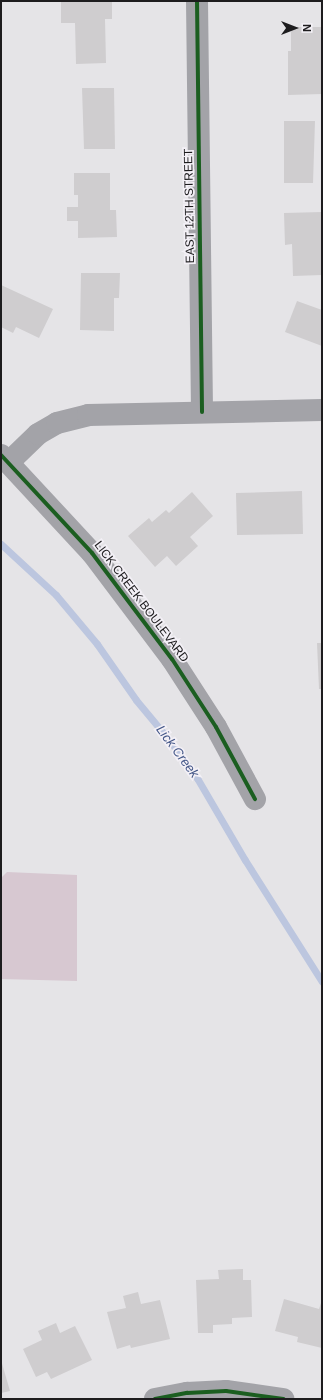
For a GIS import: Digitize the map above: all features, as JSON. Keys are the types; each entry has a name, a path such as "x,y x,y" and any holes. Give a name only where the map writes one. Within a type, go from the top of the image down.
{"street":[{"name":"EAST 12TH STREET","path":"197,1 202,412"},
{"path":"5,459 38,434 77,417 108,413 322,410"},
{"name":"LICK CREEK BOULEVARD","path":"5,459 92,553 172,659 216,727 254,799"},
{"path":"155,1399 187,1393 226,1391 283,1399"}],"shaded area":[{"path":"7,872 77,875 77,981 1,979 1,878"}],"building":[{"path":"112,1 112,19 105,19 106,63 76,64 75,23 61,23 61,2"},
{"path":"291,27 322,27 322,94 288,95 288,51 291,51"},
{"path":"82,88 114,88 115,149 84,149"},
{"path":"284,121 315,121 313,183 284,183"},
{"path":"74,173 110,173 110,210 116,210 117,237 78,238 78,221 67,221 67,207 78,207 78,195 74,195"},
{"path":"322,212 322,275 293,276 292,244 285,245 284,213"},
{"path":"81,273 120,273 119,298 114,298 114,331 80,330"},
{"path":"1,285 53,309 39,338 16,327 13,333 1,327"},
{"path":"297,301 322,310 322,346 285,332"},
{"path":"302,491 303,534 237,535 236,493"},
{"path":"192,492 213,516 190,537 198,546 176,566 167,556 155,567 128,536 149,518 152,522 166,510 169,513"},
{"path":"317,643 322,643 322,689 319,689"},
{"path":"243,1269 243,1280 251,1280 252,1317 232,1318 232,1324 213,1325 213,1333 198,1333 196,1280 219,1279 218,1270"},
{"path":"138,1292 141,1304 160,1300 170,1339 131,1348 130,1345 117,1349 107,1312 126,1308 123,1296"},
{"path":"284,1299 319,1309 322,1300 322,1348 297,1342 298,1337 275,1331"},
{"path":"56,1323 60,1333 75,1326 92,1360 51,1379 47,1372 36,1377 23,1349 42,1340 38,1331"},
{"path":"1,1360 10,1391 1,1393"}],"waterway":[{"name":"Lick Creek","path":"1,544 56,595 97,644 136,700 170,741 197,778 245,860 322,982"}],"cycle path":[{"path":"197,1 202,412"},
{"path":"1,455 92,553 172,659 216,727 255,799"},
{"path":"155,1399 187,1393 226,1391 283,1399"}]}
